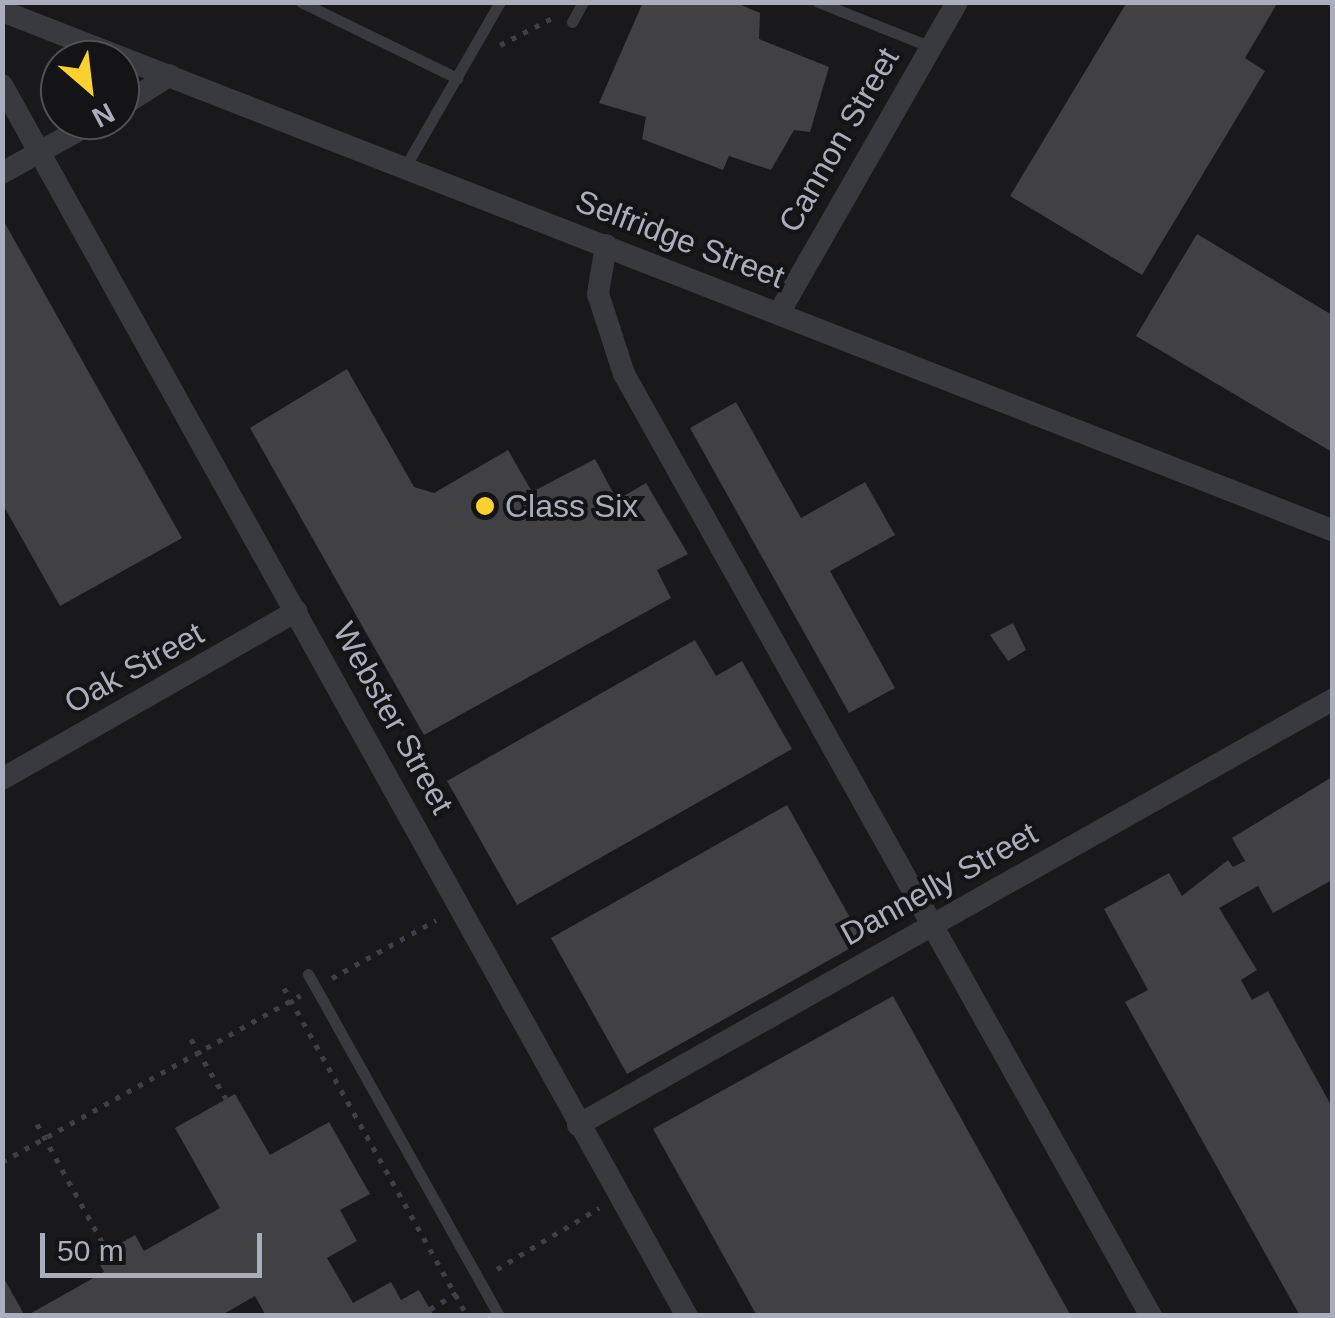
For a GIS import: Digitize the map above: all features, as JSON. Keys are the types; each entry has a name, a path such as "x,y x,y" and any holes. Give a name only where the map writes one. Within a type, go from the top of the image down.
{"street":[{"name":"Cannon Street","path":"779,313 958,2"},
{"name":"Selfridge Street","path":"2,11 1332,530"},
{"path":"140,94 170,75"},
{"name":"Webster Street","path":"2,85 687,1316"},
{"path":"2,173 61,140"},
{"path":"606,245 598,294 624,374 1151,1316"},
{"name":"Oak Street","path":"2,778 297,612"},
{"name":"Dannelly Street","path":"578,1125 1332,700"}],"lane":[{"path":"300,2 457,78"},
{"path":"405,167 500,2"},
{"path":"568,17 583,2"},
{"path":"818,2 932,47"},
{"path":"308,974 499,1316"}],"path":[{"path":"464,64 568,17"},
{"path":"2,1162 461,907"},
{"path":"284,988 466,1316"},
{"path":"191,1039 226,1100"},
{"path":"37,1124 107,1251"},
{"path":"430,1309 618,1196"}],"building":[{"path":"643,2 734,2 760,13 759,39 829,67 810,132 794,130 771,170 729,156 723,170 642,139 646,117 599,103"},
{"path":"1127,2 1278,2 1245,58 1265,71 1142,275 1010,196"},
{"path":"2,218 182,538 60,606 2,503"},
{"path":"1197,234 1332,315 1332,452 1136,336"},
{"path":"347,369 414,487 434,493 508,450 532,492 595,459 617,500 646,483 688,554 657,570 671,598 424,735 250,428"},
{"path":"736,402 801,518 865,482 895,535 830,571 895,688 849,713 690,428"},
{"path":"1013,623 1026,650 1008,661 990,635"},
{"path":"695,640 716,676 742,661 792,749 517,905 447,781"},
{"path":"1332,777 1332,880 1273,913 1258,886 1219,908 1257,970 1241,980 1252,1000 1268,991 1332,1107 1332,1316 1300,1316 1125,1002 1148,990 1104,909 1169,873 1182,896 1228,860 1233,867 1245,861 1232,838"},
{"path":"787,805 863,941 627,1074 551,938"},
{"path":"893,996 1071,1316 757,1316 653,1129"},
{"path":"235,1094 270,1155 329,1122 370,1194 340,1210 357,1241 327,1258 353,1303 391,1282 401,1300 419,1290 434,1316 266,1316 255,1296 220,1316 26,1316 104,1272 96,1257 135,1235 144,1251 220,1208 175,1128"},
{"path":"2,1275 25,1316 2,1316"}],"place":[{"name":"Class Six","path":"485,506"}]}
